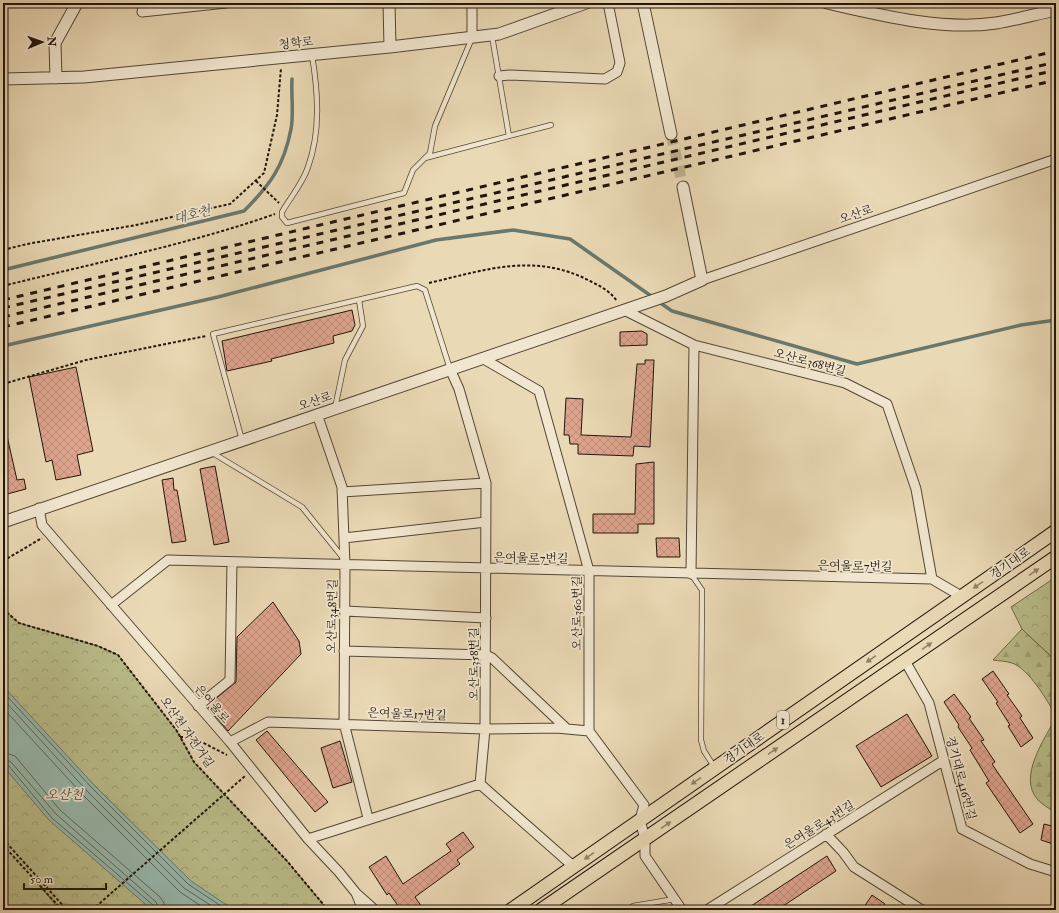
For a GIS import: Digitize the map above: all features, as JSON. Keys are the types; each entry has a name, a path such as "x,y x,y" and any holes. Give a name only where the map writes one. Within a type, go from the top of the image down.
{"main road":[{"name":"경기대로","path":"510,910 1056,531"},
{"name":"경기대로","path":"541,910 1056,557"}],"street":[{"path":"56,78 56,43 77,3"},
{"path":"144,3 142,12 226,3"},
{"path":"389,3 390,47"},
{"path":"472,3 472,37"},
{"name":"청학로","path":"3,79 56,78 282,58 492,35 499,34 586,3"},
{"path":"499,76 510,75 605,79 617,72 620,63 608,3"},
{"path":"643,3 671,134"},
{"path":"827,3 930,22 958,25 996,23 1056,10"},
{"name":"오산로","path":"3,522 39,508 666,296 702,280 1056,159"},
{"path":"683,187 702,280"},
{"name":"오산로368번길","path":"624,310 694,345 845,383 887,404 916,489 932,580"},
{"path":"691,574 694,345"},
{"name":"오산로360번길","path":"482,358 539,392 589,571 589,731"},
{"name":"오산로358번길","path":"450,369 459,389 486,483 487,568 485,729 480,784"},
{"name":"오산로348번길","path":"317,414 342,487 345,562 344,723 368,818"},
{"path":"342,492 486,483"},
{"name":"은여울로","path":"39,508 42,525 230,742 308,839 339,872 356,894 375,910"},
{"path":"344,538 486,522"},
{"name":"은여울로7번길","path":"111,605 168,560 232,562 345,562 487,568 932,580 962,596"},
{"path":"198,706 230,680 232,562"},
{"path":"344,611 486,618"},
{"path":"344,651 486,655 492,658 567,729"},
{"name":"경기대로416번길","path":"905,661 929,703 962,829 1030,864 1056,872"},
{"name":"은여울로17번길","path":"230,742 268,722 344,723 485,729 567,729 589,731"},
{"path":"589,731 644,806 640,820 645,839 645,856 682,910"},
{"name":"은여울로43번길","path":"707,910 944,760"},
{"path":"308,839 368,818 480,784 573,866"},
{"path":"826,834 844,852 854,867 922,910"},
{"path":"356,894 363,910"}],"lane":[{"path":"492,35 509,136"},
{"path":"312,55 317,84 318,112 314,144 308,168 282,212 282,217 287,223 404,193 413,170 430,152 435,126 472,37"},
{"path":"425,158 551,125"},
{"path":"242,440 213,334 417,286 426,290 450,369"},
{"path":"335,408 345,360 363,326 359,300"},
{"path":"209,451 302,507 345,562"},
{"path":"691,574 702,590 701,740 704,751 715,768"},
{"path":"627,910 633,906 675,899"}],"path":[{"path":"3,250 27,244 136,225 230,204 264,173 277,115 282,58"},
{"path":"256,180 274,199"},
{"path":"3,286 246,225 282,212"},
{"path":"417,286 507,266 535,266 562,270 584,278 605,289 614,297 624,310"},
{"path":"3,384 86,360 213,334"},
{"path":"3,561 50,534"},
{"name":"오산천 자전거길","path":"3,609 19,623 98,646 118,655 180,737 194,762 287,861 328,910"},
{"path":"180,737 192,737 246,763"},
{"path":"92,910 224,794 253,771"},
{"path":"3,839 67,910"},
{"path":"3,845 62,910"}],"green space":[{"path":"1056,577 1056,661 1022,629 1011,607"},
{"path":"3,609 19,623 98,646 118,655 177,731 194,762 287,861 328,910 62,910 38,884 60,910 3,910"},
{"path":"1022,629 1056,661 1056,716 1043,694 1024,671 1012,663 993,660"},
{"path":"1056,717 1056,813 1038,800 1032,791 1030,780 1035,758"}],"water":[{"name":"오산천","path":"3,686 95,786 191,881 234,910 152,910 49,820 3,766"}],"building":[{"path":"352,310 355,325 352,331 333,336 334,343 271,359 272,361 227,371 222,341"},
{"path":"642,331 647,334 647,345 620,346 620,332"},
{"path":"645,360 654,360 650,447 634,446 633,456 578,454 578,444 570,444 569,435 564,435 566,398 583,399 581,435 631,437 637,364 645,364"},
{"path":"76,367 93,451 77,455 81,475 56,480 52,460 46,462 29,377"},
{"path":"3,436 7,436 17,480 24,479 26,489 7,494 3,474"},
{"path":"654,462 654,524 638,524 638,533 593,533 593,514 635,514 636,464"},
{"path":"215,466 229,542 214,545 200,469"},
{"path":"173,478 174,490 177,490 186,541 172,543 162,480"},
{"path":"656,538 679,538 680,557 657,557"},
{"path":"273,602 299,641 301,654 228,731 207,706 236,682 237,637"},
{"path":"993,671 1009,694 1007,695 1022,716 1020,718 1033,738 1021,747 1008,726 1010,725 996,703 998,702 982,679"},
{"path":"954,694 971,717 969,718 984,740 981,741 995,762 992,764 1033,824 1020,833 986,783 989,781 970,750 972,748 944,702"},
{"path":"907,714 932,756 881,787 856,746"},
{"path":"267,731 328,802 315,812 256,740"},
{"path":"340,741 352,782 333,788 321,748"},
{"path":"1044,824 1056,827 1056,845 1041,840"},
{"path":"463,832 474,847 457,860 460,864 415,897 424,910 401,910 389,893 387,895 369,867 386,856 403,884 451,851 446,844"},
{"path":"827,856 836,871 777,910 745,910"},
{"path":"872,895 885,904 881,910 862,910"}],"waterway":[{"name":"대호천","path":"3,270 244,211 275,174 284,154 292,123 292,79"},
{"path":"3,346 218,297 436,240 513,230 570,239 654,298"},
{"path":"659,302 672,311 857,364 1021,325 1056,320"}],"tunnel":[{"path":"671,134 683,187"}],"railway":[{"path":"3,300 1056,51"},
{"path":"3,308 1056,62"},
{"path":"3,317 1056,70"},
{"path":"3,327 1056,80"}]}
